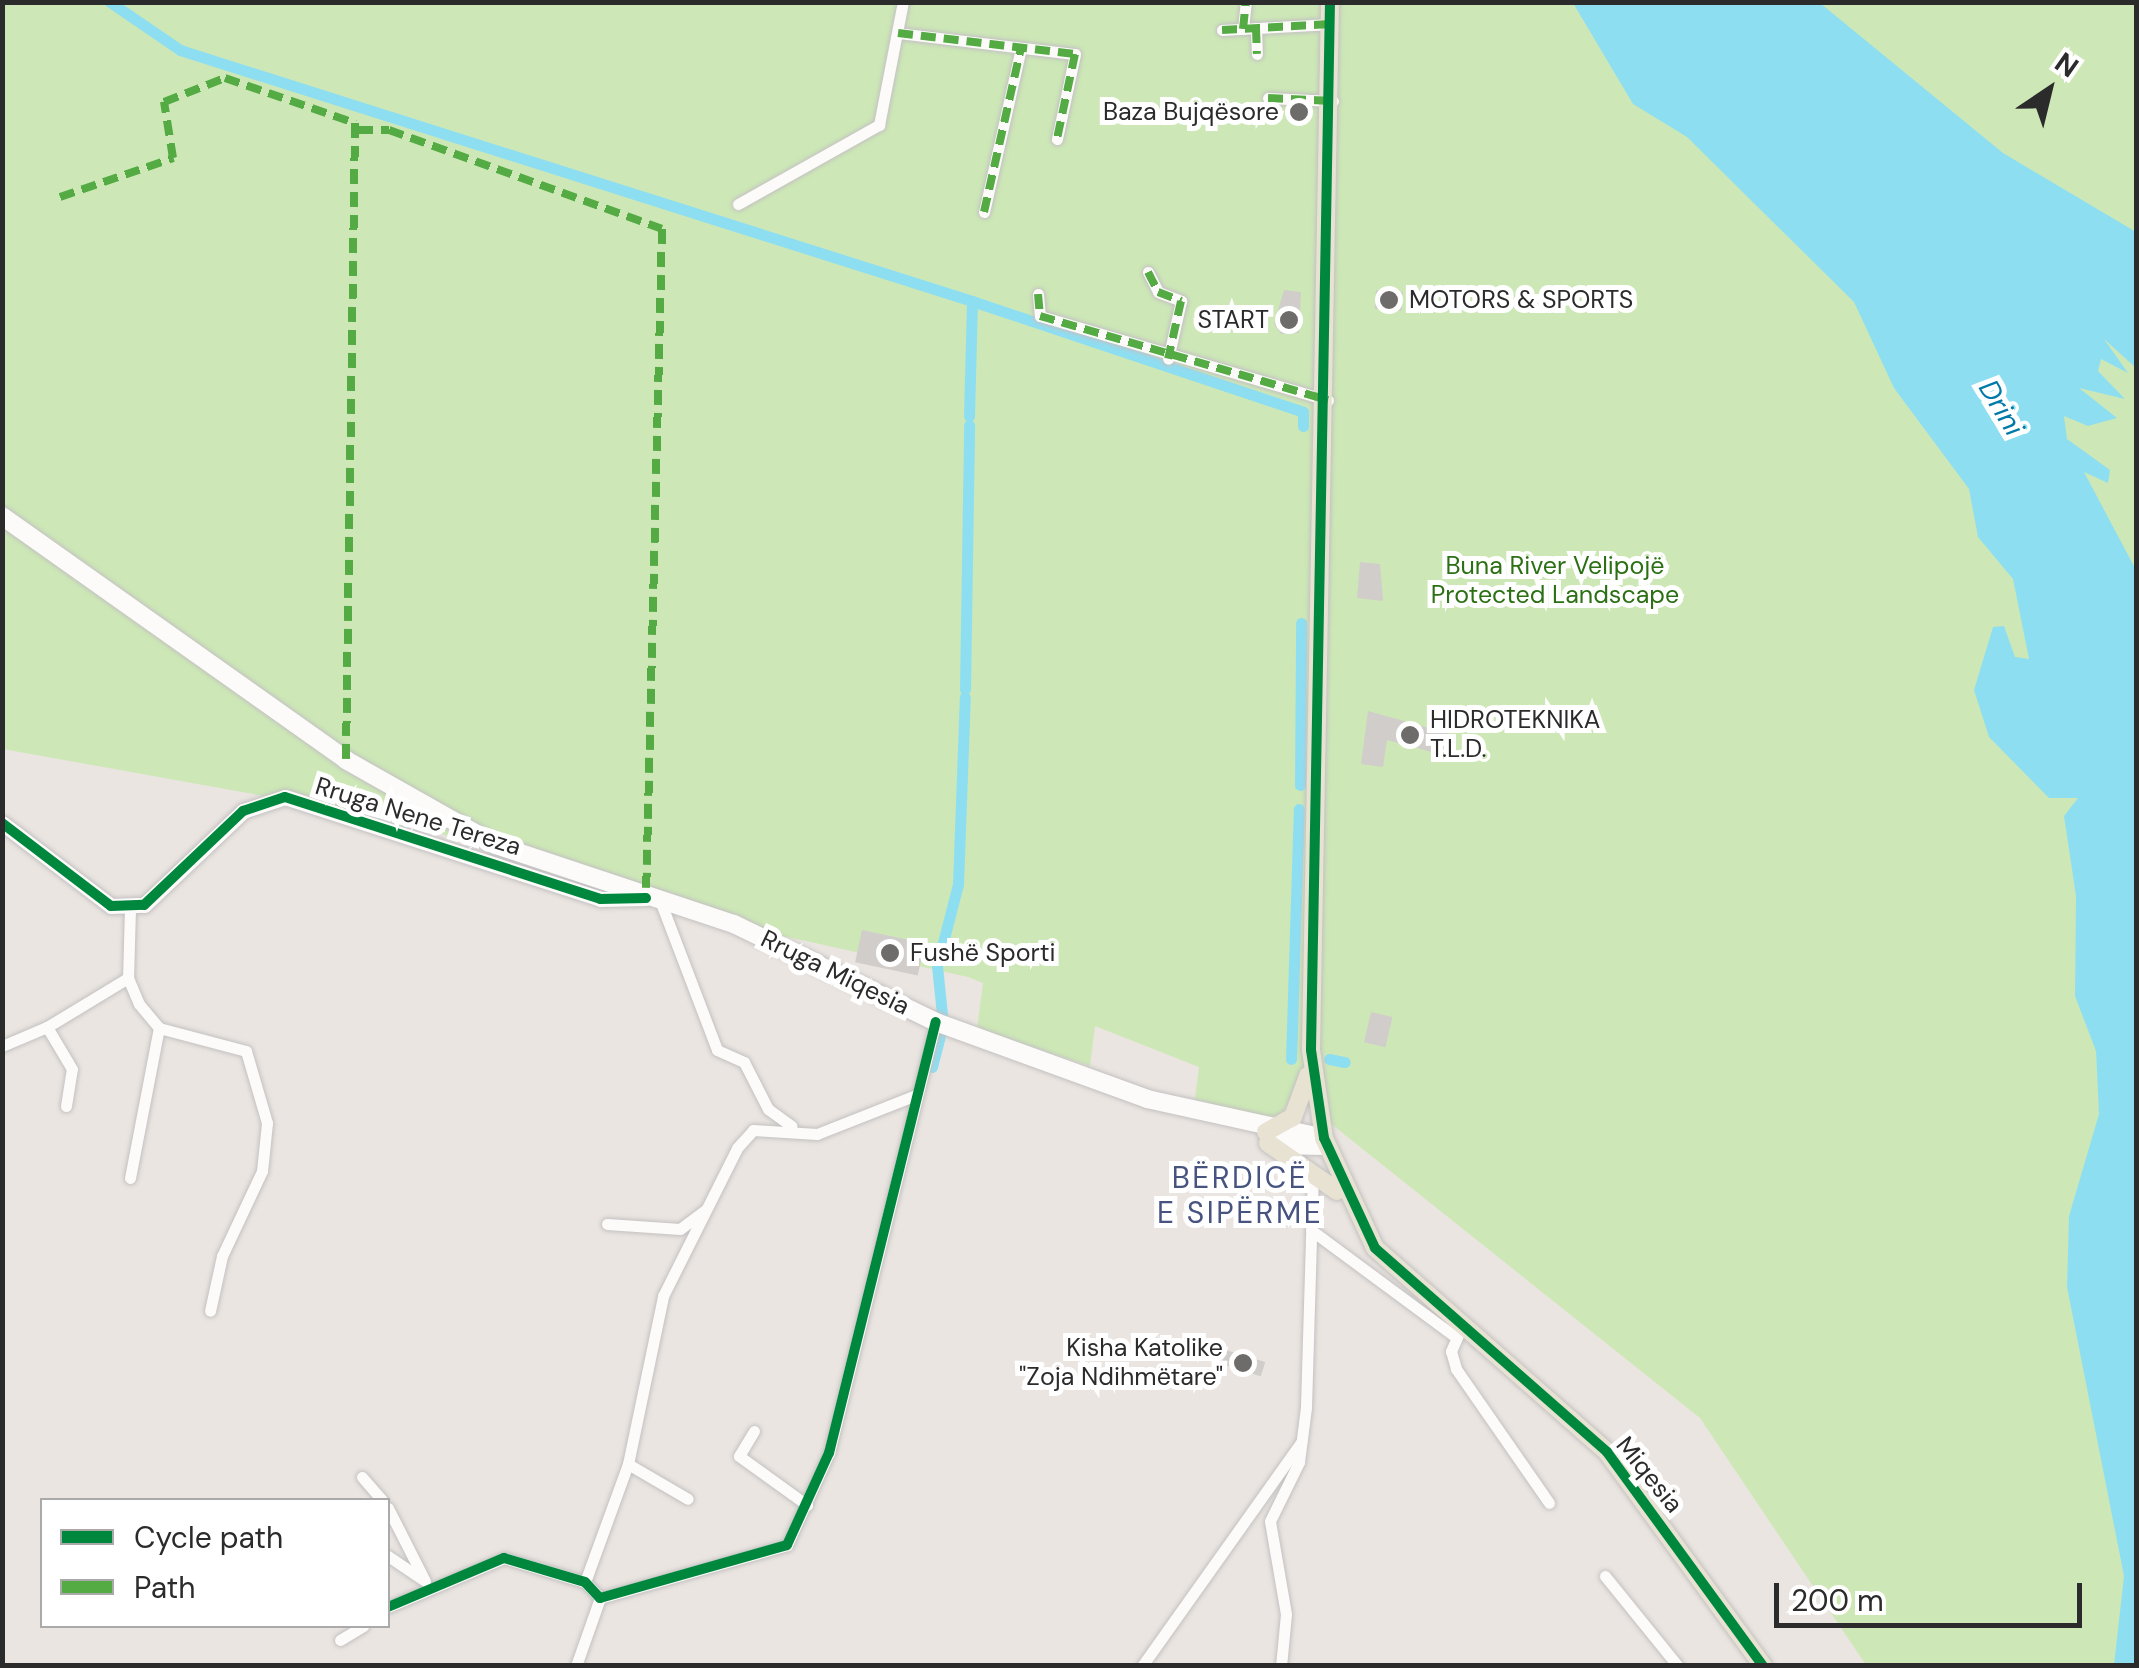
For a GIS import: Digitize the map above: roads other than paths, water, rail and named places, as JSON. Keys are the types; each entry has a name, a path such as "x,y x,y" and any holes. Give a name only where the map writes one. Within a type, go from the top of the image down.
{"main road":[{"path":"1330,2 1333,100 1328,400 1312,1066 1325,1142 1348,1204"},
{"name":"Rruga Miqesia","path":"2,516 346,760 551,870 758,934 944,1025 1171,1106 1267,1138 1325,1142"},
{"path":"1312,1066 1298,1111 1267,1138 1312,1169 1348,1204"},
{"name":"Miqesia","path":"1348,1204 1375,1248 1458,1330 1607,1452 1763,1666"}],"street":[{"path":"738,204 872,134 903,2"},
{"path":"1246,2 1257,54"},
{"path":"1222,30 1331,24"},
{"path":"898,33 1077,58 1057,138"},
{"path":"984,212 1022,48"},
{"path":"1268,98 1333,100"},
{"path":"1148,272 1158,292 1181,300 1168,358"},
{"path":"1038,294 1040,316 1168,358 1328,400"},
{"name":"Rruga Nene Tereza","path":"130,908 157,897 243,811 284,797 600,899 653,900"},
{"path":"2,823 92,898 130,908 128,978 159,1028 130,1178"},
{"path":"653,900 718,1050 744,1062 768,1110 795,1128"},
{"path":"2,1046 47,1027 128,978"},
{"path":"600,1598 777,1552 806,1506 829,1453 916,1095 944,1025"},
{"path":"47,1027 72,1069 66,1106"},
{"path":"159,1028 246,1051 267,1123 262,1171 222,1256 210,1311"},
{"path":"586,1582 628,1464 663,1296 753,1130 795,1128 817,1134 916,1095"},
{"path":"1281,1666 1286,1614 1270,1521 1301,1442 1312,1169"},
{"path":"606,1224 630,1232 691,1226 717,1194"},
{"path":"1311,1230 1458,1330 1452,1358 1475,1405 1540,1477 1549,1503"},
{"path":"754,1431 739,1456 806,1506"},
{"path":"1142,1666 1301,1442"},
{"path":"628,1464 688,1498"},
{"path":"362,1477 380,1498"},
{"path":"390,1512 427,1584"},
{"path":"390,1557 427,1584"},
{"path":"390,1607 427,1584 512,1558 586,1582 600,1598"},
{"path":"1606,1576 1678,1666"},
{"path":"576,1666 600,1598"},
{"path":"340,1640 360,1628"}],"water":[{"name":"Drini","path":"1573,3 1820,3 2003,153 2136,232 2136,368 2104,339 2128,373 2101,359 2098,371 2125,399 2079,388 2117,418 2088,426 2064,416 2067,439 2110,470 2108,483 2084,472 2136,570 2136,1665 2114,1665 2124,1576 2067,1287 2069,1216 2099,1114 2096,1051 2075,996 2076,896 2064,816 2078,798 2049,798 1989,737 1974,690 1993,627 2004,626 2015,657 2029,659 2013,579 1978,537 1969,489 1894,388 1854,302 1687,137 1633,104"}],"waterway":[{"path":"110,2 180,50 972,301 1303,412 1303,426"},
{"path":"969,416 972,301"},
{"path":"965,689 969,425"},
{"path":"1300,785 1301,623"},
{"path":"932,1067 943,1024 937,966 958,884 965,697"},
{"path":"1291,1059 1299,809"},
{"path":"1329,1059 1345,1062"}],"place":[{"name":"Baza Bujqësore","path":"1299,112"},
{"name":"MOTORS & SPORTS","path":"1389,300"},
{"name":"START","path":"1289,320"},
{"name":"HIDROTEKNIKA T.L.D.","path":"1410,735"},
{"name":"Fushë Sporti","path":"890,953"},
{"name":"Kisha Katolike \"Zoja Ndihmëtare\"","path":"1243,1363"}],"district":[{"name":"BËRDICË E SIPËRME","path":"1240,1195"}],"park label":[{"name":"Buna River Velipojë Protected Landscape","path":"1555,582"}]}
